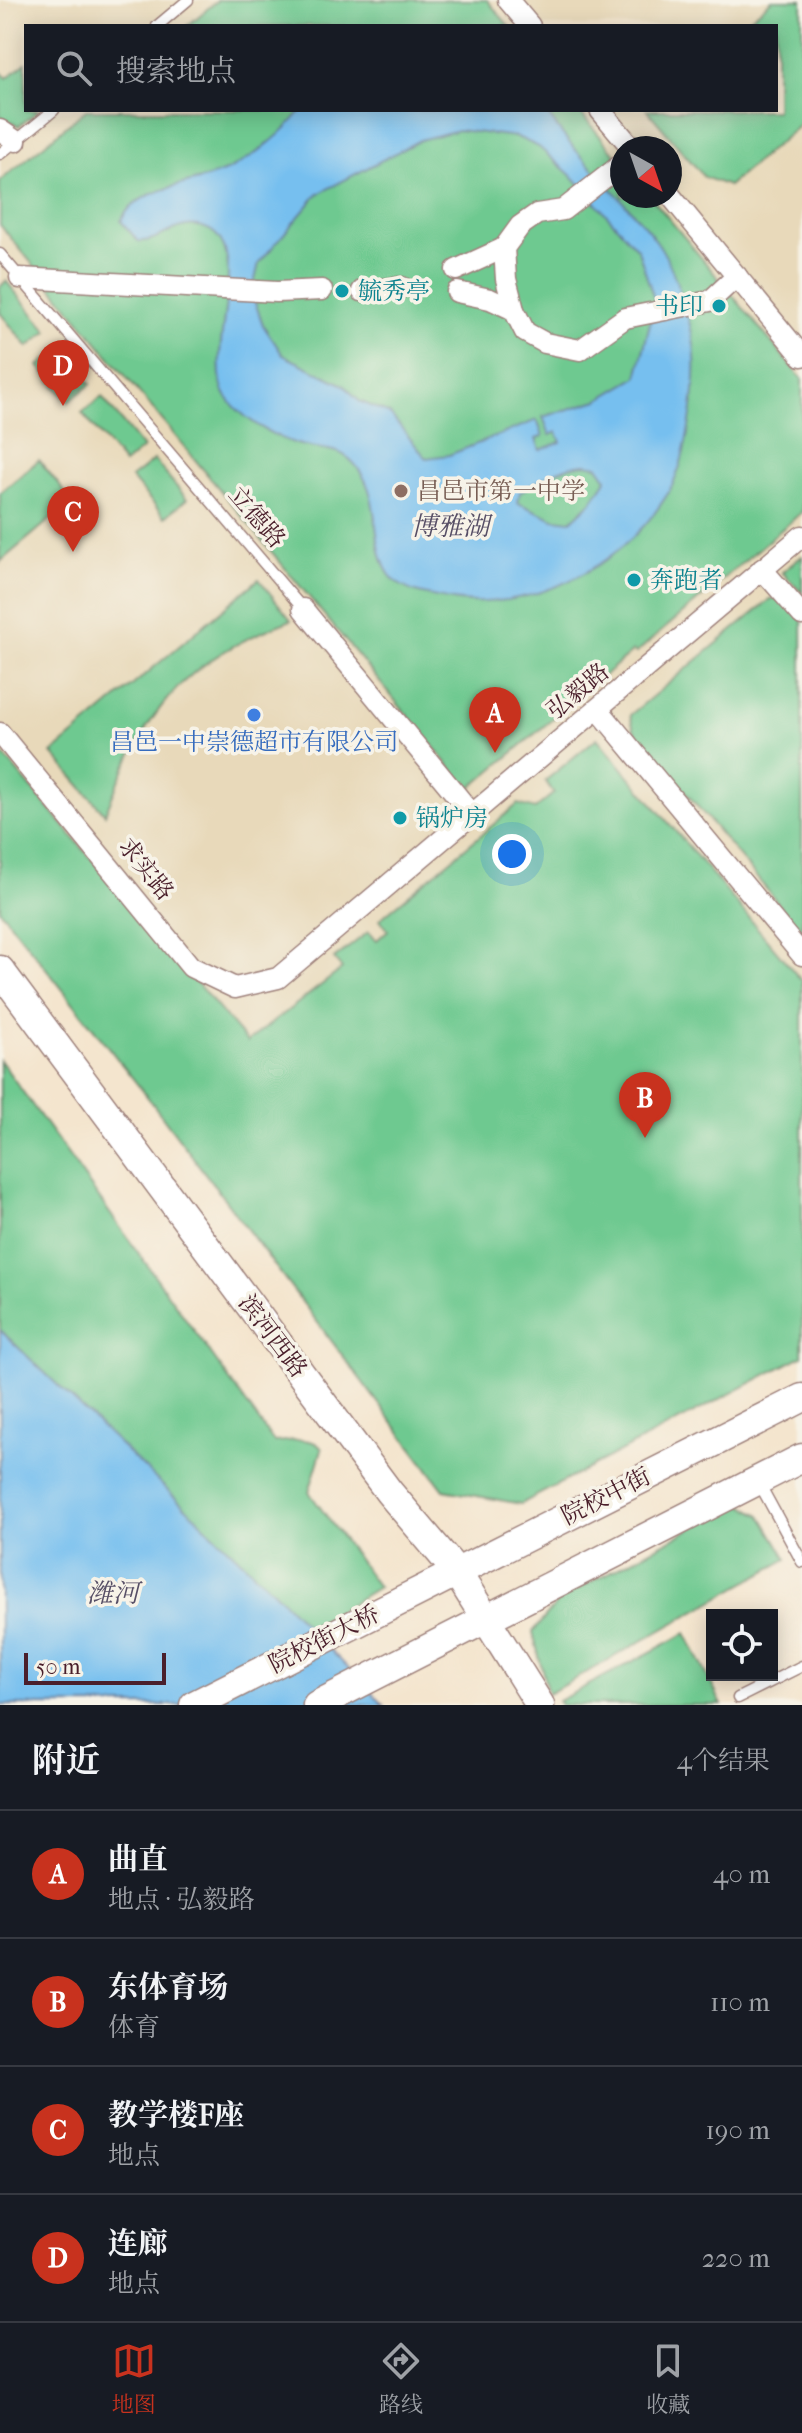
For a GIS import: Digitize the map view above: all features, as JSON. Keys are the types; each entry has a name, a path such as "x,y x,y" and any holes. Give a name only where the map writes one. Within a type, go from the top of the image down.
{"main road":[{"name":"滨河西路","path":"0,970 389,1492 456,1571 540,1705"},
{"name":"院校中街","path":"410,1595 802,1398"},
{"path":"317,1705 802,1458"},
{"name":"院校街大桥","path":"194,1705 410,1595"}],"street":[{"path":"508,0 528,24"},
{"path":"602,112 622,136"},
{"path":"456,270 504,248 520,226 537,214 563,210 610,173"},
{"path":"681,208 802,356"},
{"path":"504,248 506,279 514,310 525,332 545,343 580,350 625,318 710,301 737,276"},
{"path":"20,278 277,292 322,290"},
{"path":"362,291 402,287"},
{"path":"457,292 490,299 514,310"},
{"name":"弘毅路","path":"278,978 802,536"},
{"path":"762,569 802,615"},
{"name":"立德路","path":"303,609 472,814"},
{"path":"598,709 802,955"},
{"name":"求实路","path":"0,733 191,967 235,988 278,978"}],"lane":[{"path":"159,24 188,0"},
{"path":"0,154 8,135 50,112"},
{"name":"立德路","path":"0,254 303,609"},
{"path":"758,1480 802,1562"},
{"path":"738,1698 802,1666"}],"shaded area":[{"name":"昌邑市第一中学","path":"0,0 802,0 802,1279 525,1425 0,786"}],"green space":[{"path":"218,0 487,0 507,24 189,24"},
{"path":"772,0 802,0 802,123 728,186 704,177 682,151 682,136 669,136 649,112 778,112 778,24 743,24"},
{"path":"24,65 24,112 36,112 19,126 0,116 0,71 7,78"},
{"path":"84,112 580,112 610,148 610,208 660,208 802,379 802,512 636,653 633,651 472,787 467,787 0,225 0,181"},
{"path":"6,281 48,331 28,347 0,313 0,287"},
{"path":"61,348 91,384 68,402 39,366"},
{"path":"102,397 143,448 124,464 82,413"},
{"path":"39,460 72,501 0,562 0,493"},
{"path":"154,460 187,499 165,517 131,478"},
{"path":"802,556 802,593 782,572"},
{"path":"259,579 291,620 222,653 195,671 173,692 137,744 105,814 52,753"},
{"path":"772,598 786,601 802,620 802,932 634,730 630,715"},
{"path":"597,738 802,981 802,1356 521,1504 444,1490 149,1099 0,910 0,751 247,1042 342,969 334,959 368,932 376,941 388,930 380,919 518,804 535,809 554,793 545,781"},
{"path":"0,1060 274,1442 307,1440 322,1449 309,1492 378,1587 310,1629 0,1330"},
{"path":"739,1503 761,1515 787,1559 548,1694 533,1632 561,1598"},
{"path":"686,1633 706,1673 706,1681 710,1681 722,1705 561,1705 558,1701"}],"water":[{"name":"博雅湖","path":"300,112 546,112 571,145 610,187 610,208 630,208 657,242 676,281 694,345 690,422 678,472 655,512 632,538 605,560 575,578 542,592 509,600 475,602 409,590 390,575 384,564 369,491 357,466 341,454 294,443 275,435 239,411 226,396 220,377 228,274 225,251 216,235 198,226 189,226 138,241 121,221 140,200 230,169 269,143","holes":["458,130 517,137 539,147 575,179 638,250 655,302 637,377 598,400 543,417 550,435 557,432 561,442 540,450 536,439 543,436 537,420 449,455 426,458 390,414 359,401 344,385 283,355 263,325 252,293 259,263 318,194 420,140","598,466 607,479 592,501 571,521 554,519 518,503 520,492 568,467"]},
{"name":"潍河","path":"0,1330 274,1592 384,1705 0,1705"}],"place":[{"name":"毓秀亭","path":"342,291"},
{"name":"书印","path":"719,306"},
{"name":"连廊","path":"63,406"},
{"name":"昌邑市第一中学","path":"401,491"},
{"name":"教学楼F座","path":"73,552"},
{"name":"奔跑者","path":"634,580"},
{"name":"昌邑一中崇德超市有限公司","path":"254,715"},
{"name":"曲直","path":"495,753"},
{"name":"锅炉房","path":"400,818"},
{"name":"东体育场","path":"645,1138"}]}
